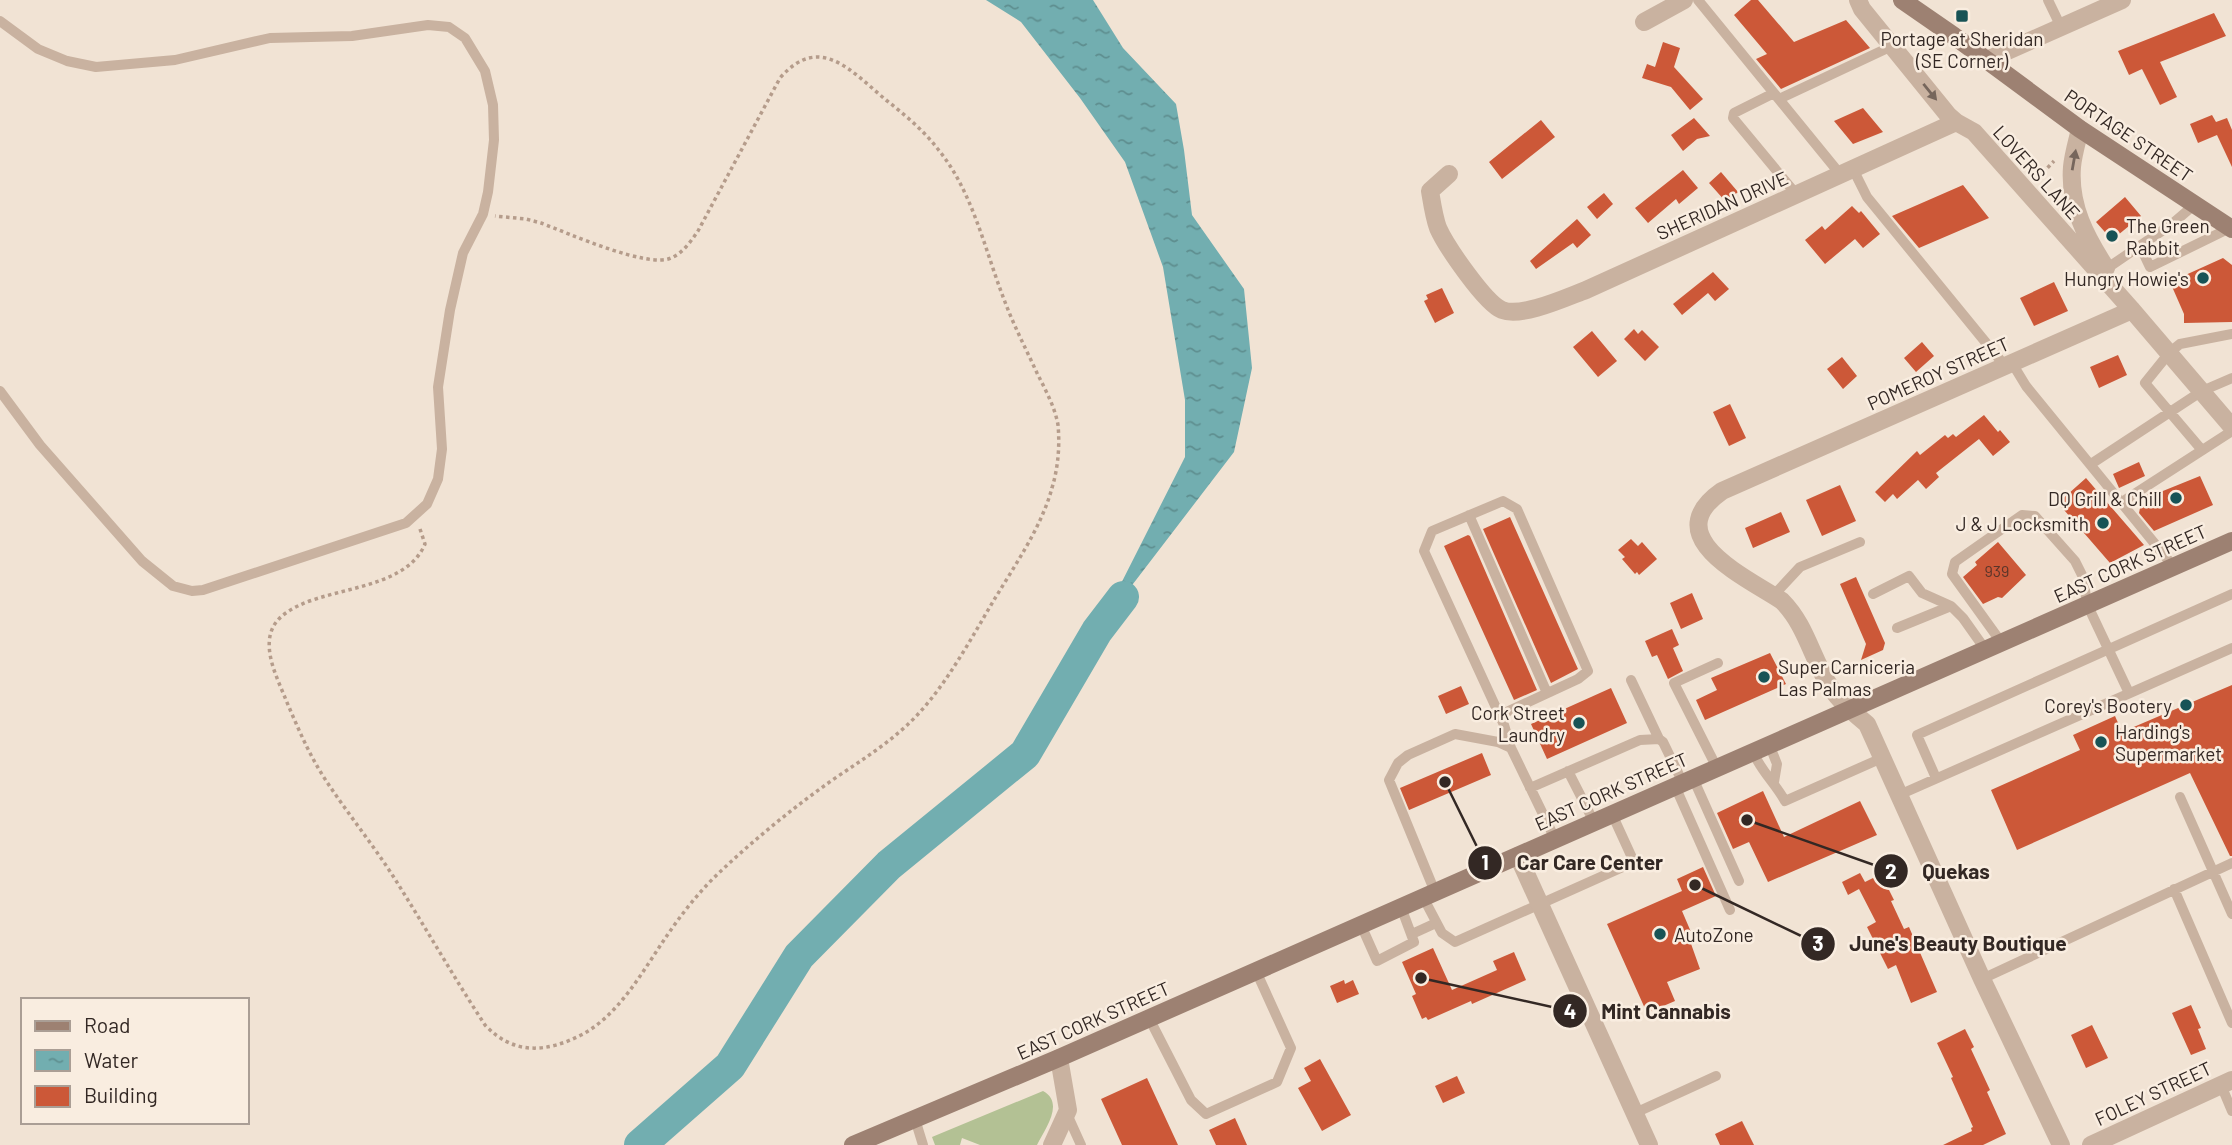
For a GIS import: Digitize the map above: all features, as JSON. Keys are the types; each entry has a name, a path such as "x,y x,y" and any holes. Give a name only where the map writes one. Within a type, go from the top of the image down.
{"street":[{"path":"1644,22 1684,0"},
{"name":"LOVERS LANE","path":"1857,0 1956,122 1974,132 2169,352 2232,429"},
{"name":"PORTAGE STREET","path":"1902,0 2080,130 2231,229"},
{"path":"1987,60 2122,0"},
{"name":"SHERIDAN DRIVE","path":"1449,174 1430,191 1438,227 1452,252 1490,300 1502,310 1517,312 1547,305 1586,290 1956,122"},
{"name":"LOVERS LANE","path":"2080,130 2072,166 2074,207 2085,234 2132,310"},
{"name":"POMEROY STREET","path":"1773,596 1712,555 1698,535 1698,518 1705,502 1721,491 1760,473 2132,310"},
{"name":"EAST CORK STREET","path":"853,1145 1059,1058 2232,541"},
{"path":"1773,596 1791,610 1804,630 1831,688 1849,709 1867,724 1982,979 2061,1145"},
{"path":"1518,856 1649,1145"},
{"path":"1052,1145 1068,1110 1059,1058"},
{"name":"FOLEY STREET","path":"2091,1145 2226,1083"}],"lane":[{"path":"1698,0 1776,96 1847,172 2009,364 2173,566"},
{"path":"2048,0 2061,27"},
{"path":"0,21 38,49 67,61 96,66 175,60 270,38 352,36 428,25 449,27 470,45 485,71 495,117 483,214 463,253 450,310 438,387 442,449 438,479 427,504 413,518 378,534 203,590 181,589 142,561 111,528 40,446 0,391"},
{"path":"1796,194 1733,118 1734,113 1892,46"},
{"path":"2106,268 2172,224 2194,205"},
{"path":"2140,246 2150,267 2231,229"},
{"path":"2201,449 2145,383 2169,352 2180,344 2232,334"},
{"path":"2091,464 2202,391 2232,378"},
{"path":"2122,502 2232,429"},
{"path":"1500,715 1578,679 1588,671 1517,509 1503,501 1432,531 1424,551 1500,715 1511,748 1555,839"},
{"path":"1469,515 1547,693"},
{"path":"1993,646 1952,574 1955,562 2022,515 2035,516 2075,561 2083,578 2087,604 2129,694"},
{"path":"1773,596 1800,567 1860,542"},
{"path":"1873,594 1909,576 1922,593 1951,606 1993,646"},
{"path":"1936,778 1917,735 2232,594"},
{"path":"1897,628 1951,606"},
{"path":"1899,794 2232,648"},
{"path":"1717,768 1674,683 1718,663"},
{"path":"1631,680 1659,739 1739,881"},
{"path":"1511,748 1498,742 1455,734 1408,755 1398,763 1389,780 1436,923 1442,933 1455,942 1634,862 1612,814"},
{"path":"1530,788 1640,740 1659,739"},
{"path":"1761,748 1761,770 1774,782 1785,801 1882,758"},
{"path":"1761,748 1777,764 1774,782"},
{"path":"1568,771 1594,822"},
{"path":"1684,782 1730,910"},
{"path":"2180,797 2232,914"},
{"path":"1982,979 2232,863"},
{"path":"2174,889 2232,1023"},
{"path":"1361,925 1377,961 1415,942 1401,907"},
{"path":"1412,934 1436,923"},
{"path":"1149,1018 1191,1100 1206,1114 1277,1082 1291,1048 1256,971"},
{"path":"1635,1114 1716,1076"},
{"path":"2226,1083 2232,1111"},
{"path":"1066,1114 1081,1145"},
{"path":"915,1119 923,1145"}],"path":[{"path":"413,518 425,544 414,562 394,573 305,604 283,615 271,633 270,657 309,752 391,874 485,1025 504,1042 532,1048 560,1044 593,1029 617,1004 681,916 718,873 790,813 879,749 921,711 969,642 1017,561 1045,509 1053,487 1058,449 1057,420 1009,312 962,186 929,139 852,71 832,58 823,56 805,60 780,78 698,231 684,248 671,258 653,261 638,258 526,219 483,214"},
{"path":"2037,180 2061,154"}],"green space":[{"path":"1043,1091 1049,1096 1053,1109 1037,1145 980,1145 962,1138 960,1145 935,1145 932,1137"}],"water":[{"path":"986,0 1093,0 1123,48 1176,104 1192,215 1244,289 1252,368 1234,452 1097,631 1185,457 1185,400 1163,267 1125,162 1021,22"}],"building":[{"path":"1751,0 1758,0 1794,42 1846,20 1870,48 1781,89 1756,59 1767,54 1734,15"},
{"path":"2214,13 2226,36 2160,62 2177,97 2160,105 2142,69 2129,75 2118,51"},
{"path":"1663,42 1680,48 1674,67 1703,99 1690,110 1671,87 1642,78 1647,64 1655,67"},
{"path":"1863,108 1883,132 1853,144 1834,121"},
{"path":"2212,115 2216,122 2227,118 2232,130 2232,167 2217,135 2198,143 2190,124"},
{"path":"1694,118 1710,136 1697,139 1683,151 1671,135"},
{"path":"1541,120 1555,137 1502,179 1489,162"},
{"path":"1683,170 1698,188 1679,204 1676,199 1648,223 1635,208"},
{"path":"1721,172 1738,192 1726,202 1709,183"},
{"path":"1963,185 1989,218 1919,248 1892,216"},
{"path":"1604,193 1613,204 1597,219 1587,207"},
{"path":"2125,197 2141,216 2112,240 2096,222"},
{"path":"1852,206 1859,213 1861,211 1880,234 1863,248 1855,239 1825,264 1805,240 1822,226 1825,230"},
{"path":"1577,219 1591,235 1577,248 1573,243 1536,269 1530,261"},
{"path":"2223,258 2232,265 2232,322 2184,323 2184,314 2170,282"},
{"path":"1713,272 1729,289 1715,301 1708,293 1682,315 1673,304"},
{"path":"2054,282 2068,311 2034,326 2020,298"},
{"path":"1442,288 1454,313 1435,323 1424,301 1428,299 1426,295"},
{"path":"1634,329 1638,334 1642,330 1659,347 1645,361 1624,339"},
{"path":"1592,331 1617,361 1598,377 1573,347"},
{"path":"1922,342 1934,356 1916,372 1904,358"},
{"path":"2118,355 2127,375 2099,388 2090,367"},
{"path":"1842,357 1857,376 1843,389 1827,369"},
{"path":"1730,404 1746,438 1729,446 1713,412"},
{"path":"1984,415 2010,442 1993,456 1979,439 1936,473 1939,477 1926,489 1918,480 1897,499 1893,494 1885,502 1875,492 1917,451 1920,455 1945,435 1948,438 1953,434 1956,437"},
{"path":"2139,462 2145,476 2119,488 2113,474"},
{"path":"2200,476 2213,505 2154,531 2139,513 2142,498"},
{"name":"J & J Locksmith","path":"2086,478 2144,545 2110,563 2058,503"},
{"path":"1840,485 1856,521 1822,536 1806,500"},
{"path":"1781,512 1790,532 1753,548 1745,528"},
{"path":"1510,517 1578,669 1551,683 1483,529"},
{"path":"1468,535 1537,690 1514,700 1444,546"},
{"path":"1631,539 1638,546 1642,542 1657,559 1639,575 1622,559 1625,557 1618,550"},
{"path":"1998,542 2026,575 2002,598 1998,597 1983,604 1963,577 1977,565 1975,562"},
{"path":"1856,577 1885,643 1883,650 1861,660 1866,644 1840,584"},
{"path":"1692,593 1703,619 1681,629 1670,603"},
{"path":"1672,629 1679,645 1673,648 1683,671 1668,679 1657,655 1652,657 1645,641"},
{"path":"1770,653 1786,684 1705,720 1696,700 1717,690 1711,678"},
{"path":"2232,685 2232,856 2190,773 2017,850 1991,790 2080,750 2073,735 2115,716 2122,732"},
{"path":"1461,686 1469,704 1446,714 1438,696"},
{"name":"Cork Street Laundry","path":"1611,688 1627,723 1547,759 1531,724"},
{"path":"1482,753 1491,775 1409,810 1400,788"},
{"path":"1763,791 1784,837 1860,801 1877,835 1768,882 1749,842 1733,849 1717,813"},
{"path":"1703,867 1716,896 1682,911 1694,939 1690,941 1700,969 1667,982 1675,1001 1647,1013 1607,924 1682,891 1677,879"},
{"path":"1860,873 1865,882 1881,874 1904,929 1909,927 1937,992 1911,1003 1896,965 1888,969 1867,927 1876,922 1859,889 1848,895 1842,882"},
{"path":"1433,948 1452,990 1497,970 1493,961 1514,952 1526,980 1472,1004 1471,1001 1428,1020 1426,1017 1422,1019 1412,996 1416,994 1402,962"},
{"path":"1344,980 1345,984 1353,980 1359,994 1337,1003 1330,986"},
{"path":"2191,1005 2206,1049 2191,1055 2172,1013"},
{"path":"2092,1025 2108,1058 2086,1068 2071,1035"},
{"path":"1965,1029 1990,1090 1987,1092 2006,1134 1983,1145 1943,1145 1972,1131 1973,1127 1937,1043"},
{"path":"1320,1059 1351,1115 1322,1131 1298,1088 1311,1081 1304,1068"},
{"path":"1457,1076 1465,1093 1443,1103 1435,1086"},
{"path":"1147,1078 1178,1145 1122,1145 1101,1099"},
{"path":"1235,1118 1247,1145 1216,1145 1209,1130"},
{"path":"1742,1121 1754,1145 1720,1145 1715,1134"}],"waterway":[{"path":"640,1145 730,1066 799,956 889,865 1025,754 1097,631 1123,597"}],"place":[{"name":"Portage at Sheridan (SE Corner)","path":"1962,16"},
{"name":"The Green Rabbit","path":"2112,236"},
{"name":"Hungry Howie's","path":"2203,278"},
{"name":"DQ Grill & Chill","path":"2176,498"},
{"name":"J & J Locksmith","path":"2103,523"},
{"name":"Super Carniceria Las Palmas","path":"1764,677"},
{"name":"Corey's Bootery","path":"2186,705"},
{"name":"Cork Street Laundry","path":"1579,723"},
{"name":"Harding's Supermarket","path":"2101,742"},
{"name":"Car Care Center","path":"1445,782"},
{"name":"Quekas","path":"1747,820"},
{"name":"June's Beauty Boutique","path":"1695,885"},
{"name":"AutoZone","path":"1660,934"},
{"name":"Mint Cannabis","path":"1421,978"}]}
